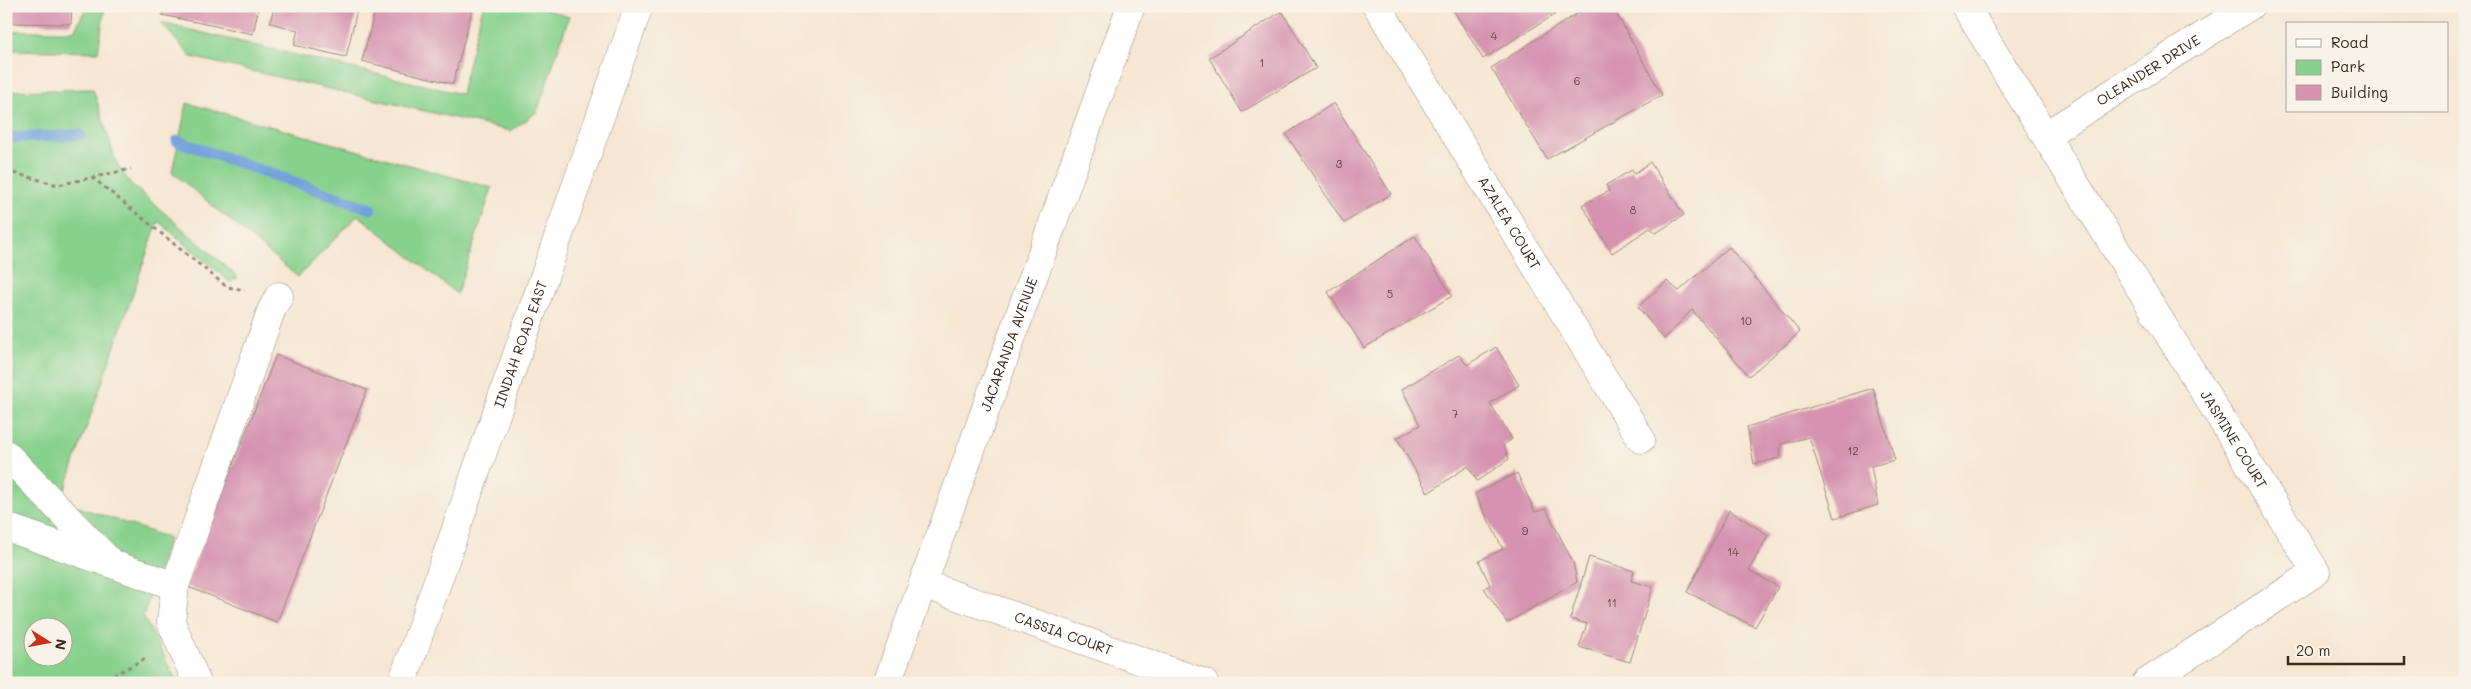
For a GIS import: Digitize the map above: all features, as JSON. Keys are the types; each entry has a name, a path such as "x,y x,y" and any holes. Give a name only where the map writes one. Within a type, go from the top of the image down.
{"street":[{"name":"IINDAH ROAD EAST","path":"402,683 639,6"},
{"name":"JACARANDA AVENUE","path":"887,683 1130,6"},
{"name":"AZALEA COURT","path":"1377,6 1641,439"},
{"path":"1965,6 2046,135"},
{"name":"OLEANDER DRIVE","path":"2046,135 2250,6"},
{"name":"JASMINE COURT","path":"2046,135 2316,572 2146,683"},
{"path":"197,683 172,622 175,586 268,320 279,296"},
{"path":"6,454 113,564"},
{"path":"6,527 175,586"},
{"name":"CASSIA COURT","path":"923,584 1204,683"}],"path":[{"path":"6,171 58,185 131,169"},
{"path":"92,177 227,287 279,296"},
{"path":"99,683 180,641"}],"green space":[{"path":"87,6 105,6 98,52 6,50 6,31 74,31"},
{"path":"483,6 537,6 569,17 537,112 511,131 191,57 161,23 461,94"},
{"path":"93,89 117,164 130,183 238,277 230,282 158,221 61,501 169,538 143,616 178,683 6,683 6,91"},
{"path":"187,103 492,188 457,294 358,215 298,277 172,172"}],"building":[{"path":"6,6 72,6 71,24 6,23"},
{"path":"164,6 259,6 253,34 162,15"},
{"path":"274,6 358,6 346,57 294,45 298,30 270,23"},
{"path":"376,6 473,6 453,84 362,61"},
{"path":"1451,6 1553,6 1557,13 1483,59"},
{"path":"1589,6 1612,6 1662,95 1547,159 1491,68"},
{"path":"1282,11 1316,68 1242,112 1209,58"},
{"path":"1334,103 1391,194 1344,223 1286,134"},
{"path":"1650,162 1684,215 1656,233 1650,228 1612,253 1582,205 1609,191 1606,185 1632,170 1634,174"},
{"path":"1415,236 1452,296 1364,348 1328,292"},
{"path":"1729,247 1800,332 1749,376 1692,310 1664,339 1638,307 1667,281 1679,291"},
{"path":"1496,347 1519,385 1490,403 1512,439 1503,445 1509,459 1477,481 1468,466 1428,493 1397,438 1420,425 1402,389 1459,355 1467,365"},
{"path":"276,355 367,390 277,622 186,586"},
{"path":"1873,388 1895,460 1871,466 1878,505 1835,518 1809,437 1781,444 1780,458 1754,464 1747,427"},
{"path":"1517,473 1535,512 1546,509 1573,562 1577,582 1507,623 1484,588 1490,585 1479,561 1503,549 1475,494"},
{"path":"1729,510 1768,535 1749,570 1778,587 1755,627 1687,592"},
{"path":"1589,557 1634,571 1631,581 1653,587 1630,662 1579,647 1587,624 1570,619"}],"waterway":[{"path":"6,138 80,135"},
{"path":"177,141 371,209"}]}
